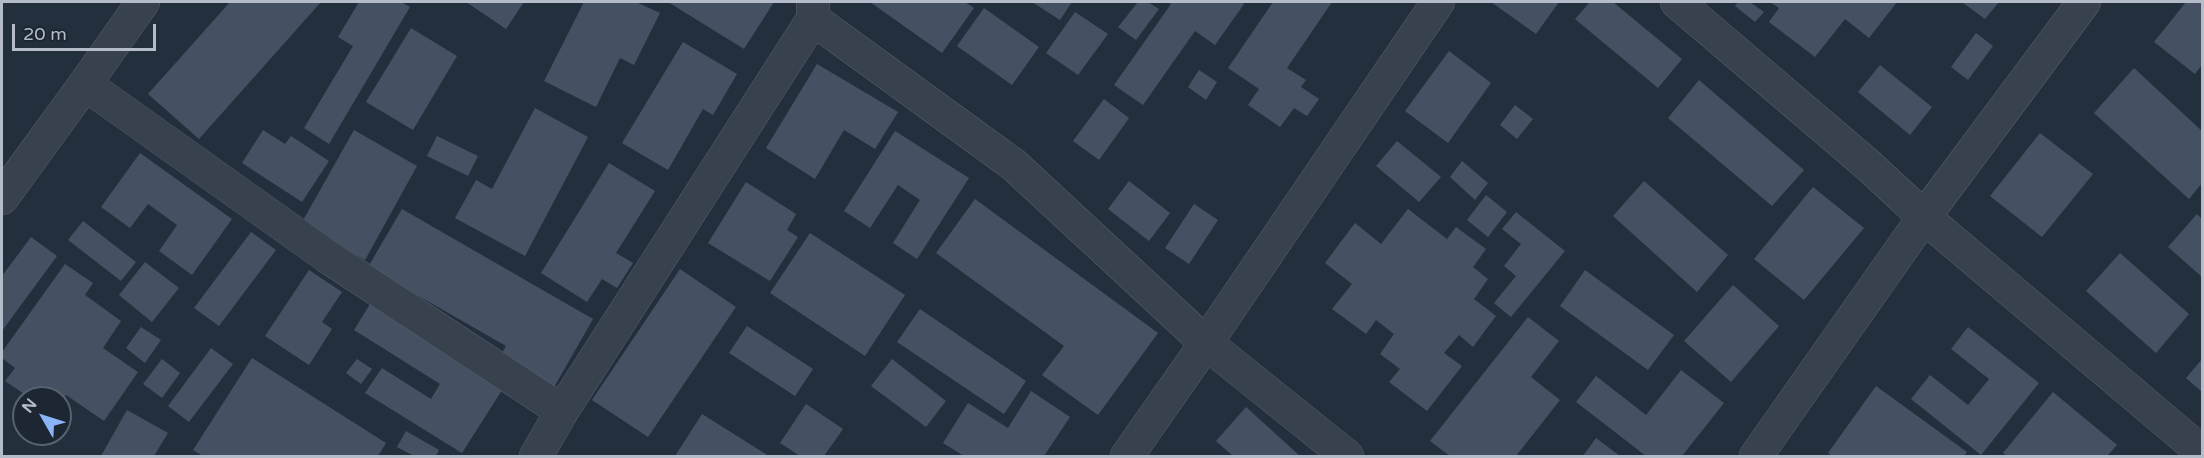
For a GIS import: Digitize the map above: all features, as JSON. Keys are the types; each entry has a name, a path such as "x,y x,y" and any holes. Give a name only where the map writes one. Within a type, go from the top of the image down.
{"street":[{"path":"2,198 143,2"},
{"path":"1127,456 1438,2"},
{"path":"1677,2 1868,165 1924,217 2202,452"},
{"path":"1756,456 1924,217 2084,2"},
{"path":"536,456 813,10 1014,165 1206,343 1347,456"},
{"path":"85,84 328,257 562,411"}],"building":[{"path":"230,2 321,2 199,139 148,94"},
{"path":"359,2 401,2 410,7 329,144 304,128 353,46 338,37"},
{"path":"466,2 524,2 506,29"},
{"path":"584,2 636,2 660,13 634,65 620,58 596,107 544,81"},
{"path":"668,2 774,2 744,49"},
{"path":"870,2 965,2 974,8 942,53"},
{"path":"1032,2 1072,2 1060,20"},
{"path":"1138,2 1148,2 1159,9 1136,40 1118,27"},
{"path":"1167,2 1241,2 1244,4 1215,45 1195,31 1143,105 1114,85 1171,4"},
{"path":"1273,2 1332,2 1287,68 1306,80 1301,87 1319,99 1307,116 1294,108 1280,127 1248,105 1259,89 1228,68"},
{"path":"1491,2 1559,2 1536,34"},
{"path":"1590,2 1613,2 1682,59 1658,88 1575,19"},
{"path":"1738,2 1750,2 1764,12 1755,22 1735,6"},
{"path":"1770,2 1897,2 1869,38 1845,19 1815,57 1769,22 1779,8"},
{"path":"1962,2 1999,2 1985,19"},
{"path":"2186,2 2202,2 2202,65 2195,74 2154,42"},
{"path":"984,8 1039,47 1012,85 957,46"},
{"path":"1075,12 1108,34 1078,75 1046,53"},
{"path":"411,28 457,56 413,130 366,102"},
{"path":"1976,33 1993,46 1968,80 1951,67"},
{"path":"683,42 737,74 713,115 703,109 668,170 622,143"},
{"path":"1449,51 1491,83 1448,143 1405,111"},
{"path":"817,64 898,112 875,149 844,130 815,179 766,148"},
{"path":"1880,65 1932,107 1910,135 1858,92"},
{"path":"2134,68 2202,131 2202,183 2189,199 2094,113"},
{"path":"1199,70 1217,82 1206,100 1188,87"},
{"path":"1699,80 1804,170 1772,206 1668,118"},
{"path":"1104,99 1129,118 1099,160 1073,141"},
{"path":"1515,105 1533,119 1517,139 1500,125"},
{"path":"535,108 588,137 525,256 455,218 476,180 492,189"},
{"path":"263,130 285,144 291,136 329,161 302,202 242,163"},
{"path":"354,130 417,166 365,260 301,224"},
{"path":"895,131 969,178 917,259 893,243 920,200 898,185 870,228 844,211"},
{"path":"2040,133 2093,174 2042,237 1990,196"},
{"path":"437,136 478,156 468,176 427,156"},
{"path":"1397,141 1441,177 1419,202 1376,166"},
{"path":"140,153 232,219 192,275 159,251 177,225 148,204 130,228 101,207"},
{"path":"1462,161 1488,183 1475,200 1450,177"},
{"path":"609,163 655,191 616,253 633,263 617,288 602,279 587,302 541,273"},
{"path":"1129,181 1170,213 1149,241 1108,209"},
{"path":"1644,181 1728,255 1697,292 1613,216"},
{"path":"746,182 796,214 787,230 798,237 770,281 708,243"},
{"path":"1813,187 1864,228 1804,300 1754,259"},
{"path":"1486,195 1507,212 1488,237 1467,220"},
{"path":"975,199 1158,333 1098,415 1042,375 1064,346 936,253"},
{"path":"1194,204 1218,220 1189,264 1165,248"},
{"path":"402,209 593,319 553,389 499,358 506,346 368,267"},
{"path":"1408,209 1447,239 1456,227 1486,249 1473,267 1488,279 1474,299 1496,316 1473,347 1459,335 1444,353 1462,366 1427,411 1389,382 1400,369 1380,354 1394,334 1376,320 1366,334 1332,309 1352,284 1325,263 1355,223 1381,244"},
{"path":"1516,212 1565,251 1511,317 1494,303 1516,276 1504,266 1521,244 1502,229"},
{"path":"2197,214 2202,219 2202,277 2168,247"},
{"path":"83,221 136,262 121,281 68,240"},
{"path":"251,232 276,250 219,326 194,308"},
{"path":"810,233 905,295 865,356 770,293"},
{"path":"31,237 57,256 2,331 2,276"},
{"path":"2120,253 2189,314 2156,353 2086,291"},
{"path":"145,262 179,288 152,322 119,295"},
{"path":"65,264 93,283 85,295 121,321 103,348 138,372 104,421 72,399 72,386 12,386 5,381 15,368 2,358 2,352"},
{"path":"680,269 736,307 648,437 592,400"},
{"path":"309,270 342,292 322,322 332,329 309,365 265,336"},
{"path":"1585,270 1674,335 1648,370 1560,306"},
{"path":"1733,285 1779,326 1731,382 1684,341"},
{"path":"370,304 504,387 462,453 365,393 382,368 431,399 440,384 354,330"},
{"path":"920,309 1026,381 1004,414 897,342"},
{"path":"1528,317 1559,341 1531,377 1560,400 1516,456 1450,456 1430,441"},
{"path":"747,326 813,369 795,396 729,353"},
{"path":"141,327 161,340 145,363 126,348"},
{"path":"1968,327 2039,383 1981,455 1911,399 1930,375 1968,405 1989,379 1951,349"},
{"path":"211,348 233,364 189,422 168,406"},
{"path":"252,358 386,443 378,456 203,456 193,450"},
{"path":"162,359 180,373 162,398 143,384"},
{"path":"357,359 372,369 361,384 346,373"},
{"path":"892,359 946,401 926,427 871,386"},
{"path":"2202,359 2202,392 2186,378"},
{"path":"1681,370 1724,403 1682,456 1646,456 1576,402 1596,376 1646,415"},
{"path":"1876,386 1967,452 1964,456 1832,456 1828,453"},
{"path":"1031,391 1070,417 1044,456 964,456 943,443 968,403 1008,428"},
{"path":"2053,392 2117,445 2107,456 2007,456 2003,453"},
{"path":"806,404 843,429 824,456 800,456 780,443"},
{"path":"1246,407 1300,456 1233,456 1216,441"},
{"path":"127,410 168,433 154,456 101,456"},
{"path":"702,414 769,456 675,456"},
{"path":"406,431 439,450 436,456 414,456 397,447"},
{"path":"1596,438 1620,456 1583,456"}]}
